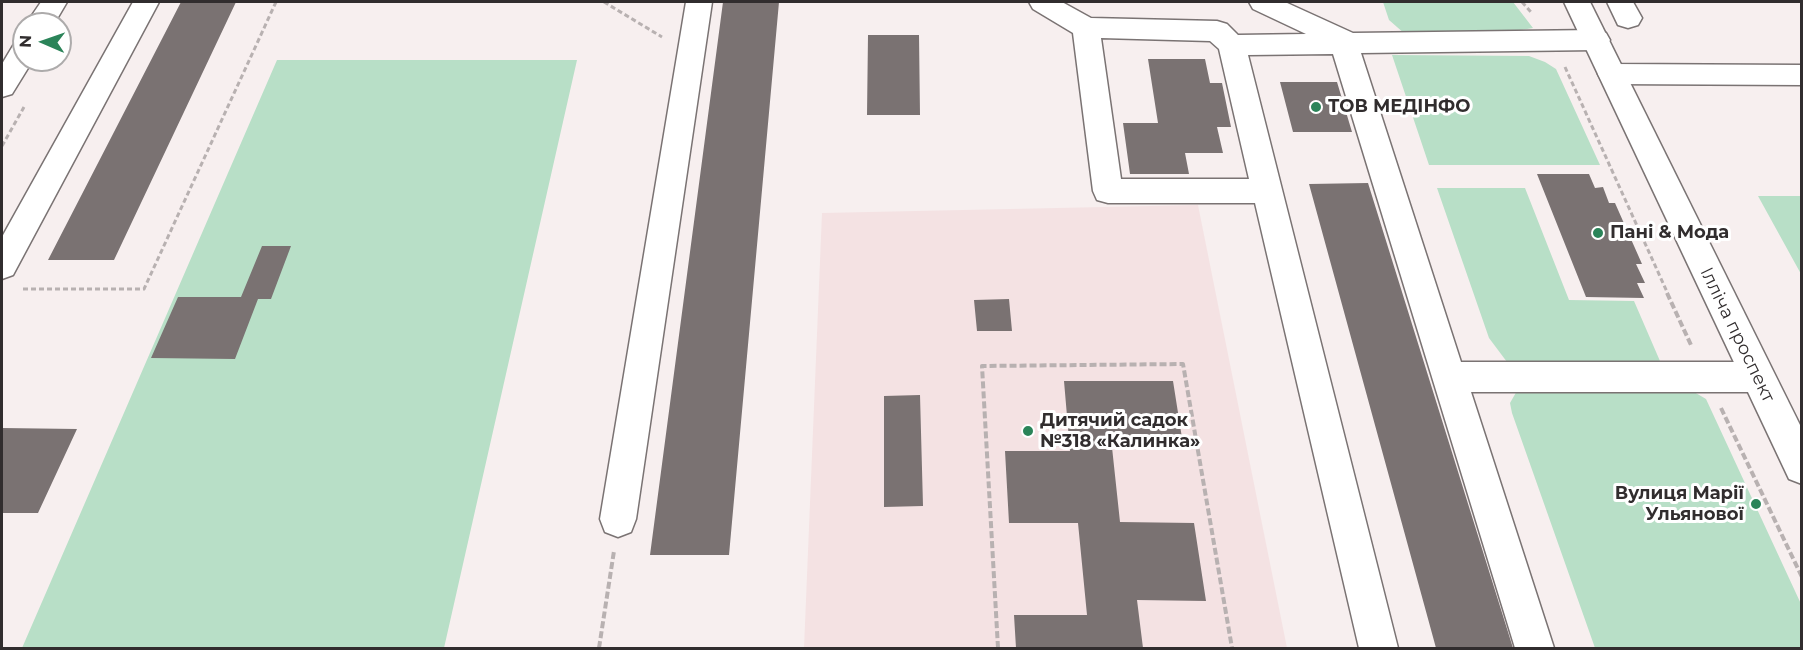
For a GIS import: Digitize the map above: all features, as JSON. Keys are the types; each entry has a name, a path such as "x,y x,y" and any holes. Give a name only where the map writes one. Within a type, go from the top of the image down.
{"main road":[{"path":"7,278 146,2"},
{"path":"618,519 699,2"},
{"path":"1042,2 1086,28 1217,31 1232,45 1378,648"},
{"path":"1262,2 1350,44 1448,377 1534,648"},
{"name":"Ілліча проспект","path":"1561,2 1596,40"},
{"name":"Ілліча проспект","path":"1577,2 1802,467"},
{"path":"1086,28 1108,191 1267,191"},
{"path":"1232,45 1596,40"},
{"path":"2,87 12,71"},
{"path":"1612,74 1802,75"},
{"path":"1448,377 1757,377"}],"path":[{"path":"7,278 144,289 276,2"},
{"path":"604,2 690,55"},
{"path":"1522,2 1550,41 1570,75 1706,378 1802,577"},
{"path":"998,648 982,366 1183,364 1232,648"},
{"path":"599,648 618,519"}],"shaded area":[{"name":"Дитячий садок №318 «Калинка»","path":"1198,205 1287,648 804,648 822,213"}],"green space":[{"path":"1383,2 1513,2 1533,28 1503,33 1405,34 1389,20"},
{"path":"1392,55 1529,56 1545,62 1556,69 1600,165 1429,165"},
{"path":"277,60 577,60 444,648 22,648"},
{"path":"1437,188 1525,188 1569,300 1634,301 1663,368 1517,366 1507,362 1489,338"},
{"path":"1758,196 1801,196 1801,274"},
{"path":"1518,389 1689,389 1706,399 1801,604 1801,648 1595,648 1512,413 1510,403"}],"building":[{"path":"181,2 236,2 114,260 48,260"},
{"path":"723,2 779,2 729,555 650,555"},
{"path":"868,35 919,35 920,115 867,115"},
{"path":"1148,59 1205,59 1210,83 1222,83 1231,127 1217,127 1223,153 1185,153 1189,174 1130,174 1123,123 1158,123"},
{"name":"ТОВ МЕДІНФО","path":"1280,82 1337,82 1352,132 1293,132"},
{"name":"Пані & Мода","path":"1537,174 1589,174 1595,188 1603,187 1609,203 1615,203 1642,264 1636,264 1645,283 1637,283 1644,298 1586,297"},
{"path":"1368,183 1513,648 1436,648 1309,184"},
{"path":"262,246 291,246 271,299 258,299 235,359 151,358 178,297 241,297"},
{"path":"1009,299 1012,331 977,331 974,300"},
{"path":"1064,381 1173,381 1182,438 1111,438 1120,522 1194,523 1206,601 1137,600 1143,648 1016,648 1014,615 1087,615 1078,523 1009,523 1005,451 1070,451"},
{"path":"920,395 923,506 884,507 884,396"},
{"path":"2,428 77,429 38,513 2,513"}],"place":[{"name":"ТОВ МЕДІНФО","path":"1316,107"},
{"name":"Пані & Мода","path":"1598,233"},
{"name":"Дитячий садок №318 «Калинка»","path":"1028,431"},
{"name":"Вулиця Марії Ульянової","path":"1756,504"}]}
